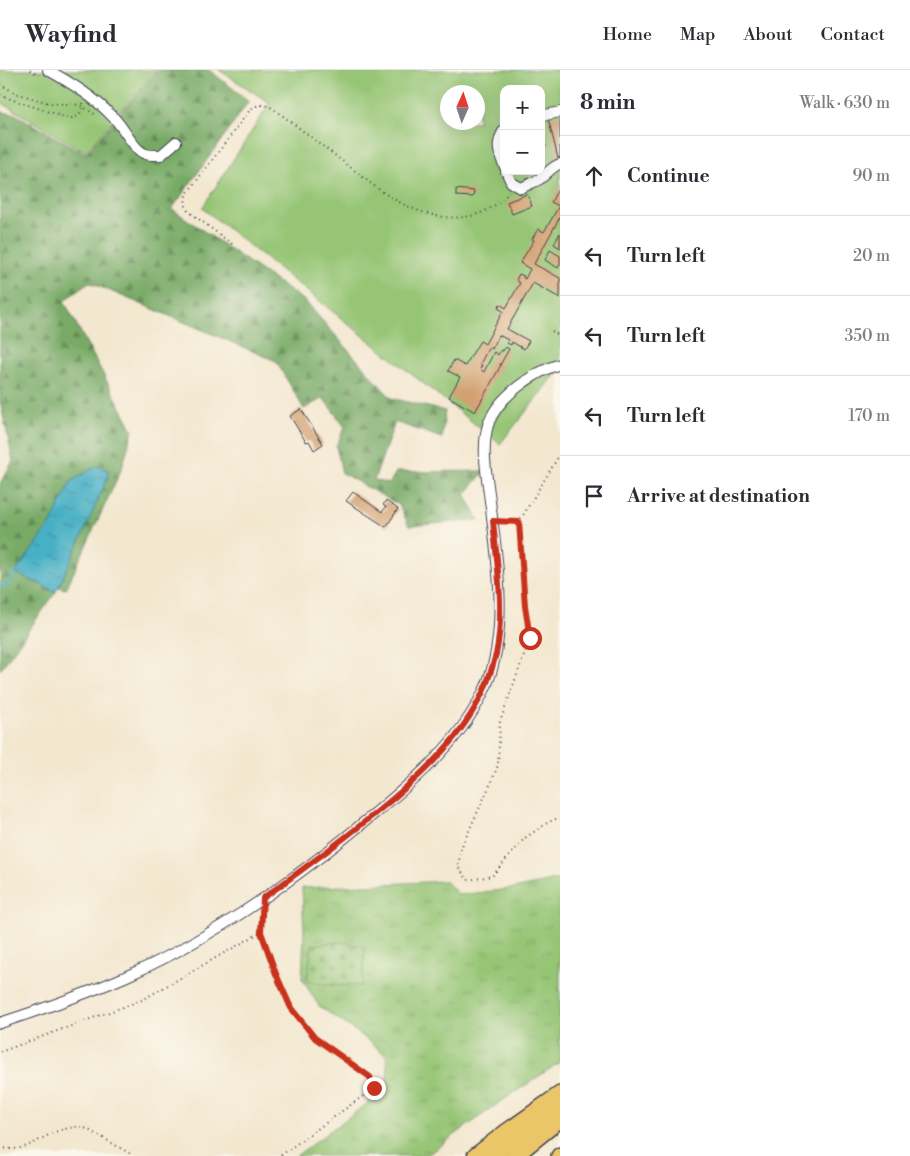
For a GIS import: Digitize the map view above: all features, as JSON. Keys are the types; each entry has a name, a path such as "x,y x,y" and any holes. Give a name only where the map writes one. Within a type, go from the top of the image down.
{"highway":[{"path":"475,1156 560,1094"},
{"path":"494,1156 560,1108"},
{"path":"515,1156 560,1120"}],"lane":[{"path":"47,74 94,100 114,117 140,151 147,155 161,155 176,142"},
{"path":"545,115 560,112"},
{"path":"500,140 500,156"},
{"path":"508,175 511,182 521,188 548,173 555,165 560,164"},
{"path":"0,1023 127,976 211,932 263,898 321,856 406,788 436,759 463,726 479,700 488,680 496,652 500,620 498,573 485,459 485,441 489,422 502,401 521,383 560,364"}],"path":[{"path":"30,70 47,74"},
{"path":"0,84 15,93 49,103 80,105 107,123 118,122"},
{"path":"0,95 72,118 82,112 82,102 79,99"},
{"path":"232,244 188,211 185,201 186,195 250,110 255,106 266,105 274,109 394,199 426,212 450,218 476,216 487,211 508,194 514,184"},
{"path":"552,331 560,336"},
{"path":"560,454 519,522 525,606 530,638 500,722 498,765 492,783 462,848 458,867 468,880 492,876 525,838 547,823 560,817"},
{"path":"493,521 519,522"},
{"path":"263,898 261,932 291,1008 315,1038 370,1077 374,1088 280,1156"},
{"path":"0,1052 142,1000 261,932"},
{"path":"0,1147 16,1152 26,1149 64,1128 81,1126 132,1156"}],"green space":[{"path":"0,70 156,70 86,152 0,102"},
{"path":"158,70 209,70 249,101 172,209 305,301 391,398 445,411 442,438 395,422 374,480 389,484 396,472 485,471 465,494 479,520 409,526 399,505 342,473 336,446 345,427 323,398 304,409 276,361 89,282 64,301 133,430 122,468 66,589 58,587 84,532 108,470 96,466 71,482 51,524 16,573 56,592 0,670 0,483 13,461 0,401 0,112 15,114 86,154"},
{"path":"219,70 560,70 560,369 500,444 202,208 270,103"},
{"path":"560,879 560,1062 500,1102 426,1156 296,1156 388,1088 387,1056 364,1037 319,1006 302,979 304,934 302,888 446,881 459,895 518,888"},
{"path":"342,942 365,947 362,986 330,985 307,981 312,945"}],"water":[{"path":"96,466 108,470 108,477 56,592 15,573 51,524 71,482"}],"building":[{"path":"560,115 560,158 558,158 548,118"},
{"path":"560,186 560,217 534,264 560,278 560,298 533,283 507,329 529,341 524,349 512,342 511,345 507,343 508,340 499,335 492,349 489,347 480,364 482,365 480,369 484,372 494,352 498,355 505,347 509,349 475,412 449,397 460,377 448,371 454,360 465,366 480,341 485,344 503,311 498,308 500,304 506,308 520,283 516,280 519,274 524,276 523,278 525,279 530,269 520,263 534,240 532,239 538,229 544,232 559,206 551,202"},
{"path":"456,189 474,191 473,197 456,196"},
{"path":"527,194 532,206 512,214 507,202"},
{"path":"560,233 560,248 554,244"},
{"path":"550,250 560,256 558,268 545,260"},
{"path":"301,409 323,444 314,450 309,441 306,442 290,416"},
{"path":"353,492 382,512 386,507 383,505 386,501 398,509 386,527 346,501"}],"waterway":[{"path":"0,585 6,586 15,573"}],"route":[{"path":"374,1088 370,1077 315,1038 291,1008 261,932 263,898 307,867 406,788 436,759 463,726 479,700 488,680 496,652 500,620 493,521 519,522 525,606 530,638"}]}
